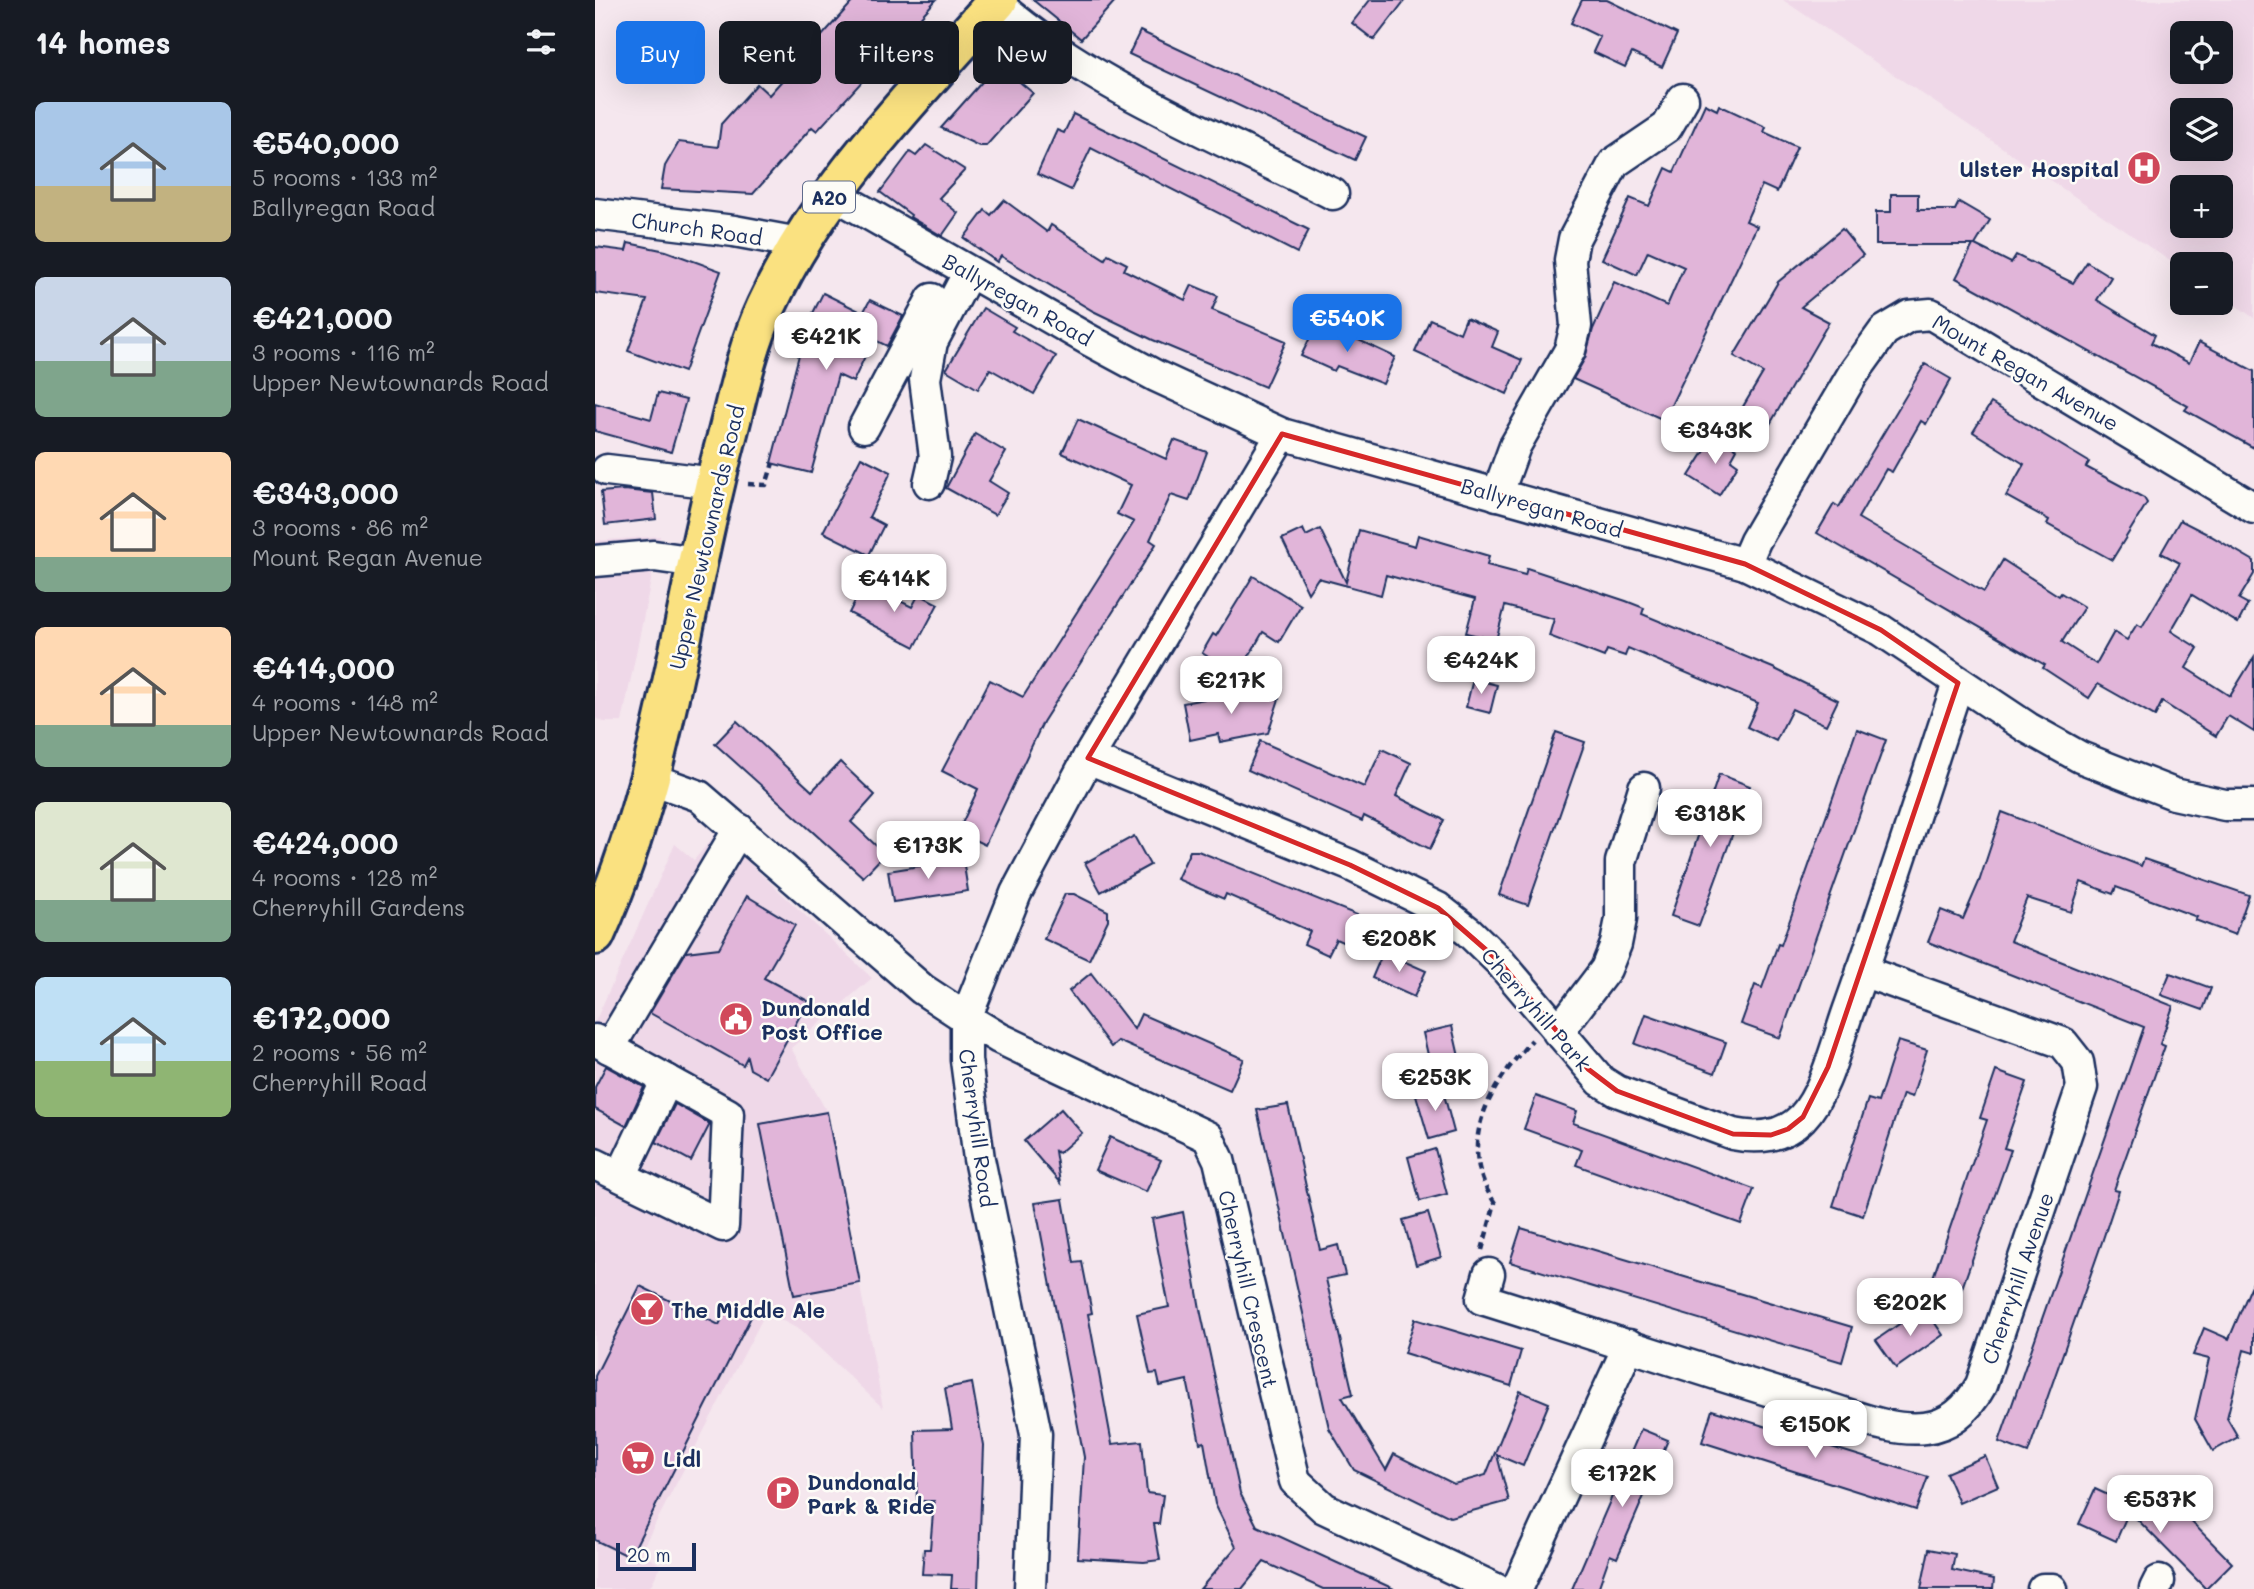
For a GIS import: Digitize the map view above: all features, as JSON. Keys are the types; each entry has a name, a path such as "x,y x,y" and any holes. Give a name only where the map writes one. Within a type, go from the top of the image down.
{"highway":[{"name":"Upper Newtownards Road","path":"599,916 652,779 697,562 730,484 760,323 799,243 832,193 876,135 997,1"}],"street":[{"path":"997,1 1015,20 1101,78 1333,194"},
{"path":"1497,495 1515,446 1570,350 1576,326 1570,260 1574,239 1614,163 1667,127 1683,99"},
{"name":"Ballyregan Road","path":"832,193 1156,376 1282,434 1745,564 1881,630 1958,683 2080,757 2174,794 2225,805 2254,805"},
{"name":"Church Road","path":"595,214 799,243"},
{"path":"863,427 960,267"},
{"path":"929,483 935,457 925,379 932,342 960,267"},
{"name":"Mount Regan Avenue","path":"1745,564 1755,541 1853,374 1884,331 1909,316 1931,314 2254,508"},
{"path":"966,1018 1016,893 1088,758 1282,434"},
{"path":"607,470 730,484"},
{"path":"599,561 654,556 697,562"},
{"name":"Cherryhill Park","path":"1088,758 1350,865 1438,908 1469,932 1500,962 1588,1069 1618,1091 1733,1134 1750,1137 1770,1135 1788,1129 1803,1117 1815,1097 1862,971 1958,683"},
{"name":"Cherryhill Road","path":"652,779 699,796 922,989 966,1018 966,1060 979,1159 1036,1434 1030,1589"},
{"path":"1554,1027 1606,970 1616,944 1621,919 1621,862 1644,788"},
{"path":"667,1080 608,1170 723,1226 728,1114 667,1080 602,1044 739,829"},
{"name":"Cherryhill Avenue","path":"1485,1263 1482,1299 1780,1394 1899,1427 1928,1428 1942,1424 1966,1408 1974,1397 2082,1087 2078,1062 2063,1044 1862,971"},
{"name":"Cherryhill Crescent","path":"966,1018 999,1038 1208,1137 1219,1160 1295,1481 1324,1508 1496,1589"},
{"path":"1517,1589 1629,1345"},
{"path":"2043,1589 2052,1589"}],"path":[{"path":"730,484 766,485 773,463"},
{"path":"1485,1263 1495,1203 1483,1186 1477,1158 1479,1125 1490,1097 1511,1063 1554,1027"}],"highlighted area":[{"path":"1282,434 1745,564 1881,630 1958,683 1828,1067 1803,1117 1788,1129 1771,1135 1733,1134 1617,1091 1588,1069 1500,962 1438,908 1350,865 1088,758"}],"shaded area":[{"name":"Ulster Hospital","path":"1783,0 2254,0 2254,318 2233,303 2233,252 2170,252 2170,261"},
{"path":"660,536 622,722 604,722 595,718 595,541"},
{"path":"717,833 872,978 791,1048 827,1112 883,1408 800,1330 766,1312 640,1553 661,1565 649,1589 595,1589 595,1022 675,844 694,860"}],"building":[{"path":"854,0 936,0 917,21 835,21"},
{"path":"1033,0 1116,0 1081,39 1072,32 1072,21 1059,21"},
{"path":"1370,0 1405,0 1374,40 1352,23"},
{"path":"1582,0 1607,0 1677,34 1662,67 1632,53 1625,67 1593,52 1600,37 1571,23"},
{"path":"835,21 835,84 860,84 817,131 812,127 753,194 661,189 665,166 679,142 718,147 721,124 757,84 769,95 779,84 821,84 821,37"},
{"path":"1140,31 1366,137 1355,160 1129,54"},
{"path":"980,84 1022,84 1033,93 986,146 979,146 941,128"},
{"path":"1705,104 1717,110 1719,105 1766,127 1764,132 1797,147 1777,192 1762,185 1746,221 1757,226 1664,420 1573,379 1585,358 1593,329 1614,282 1667,306 1684,267 1648,251 1637,275 1602,259 1630,198 1649,206 1666,168 1674,172"},
{"path":"1073,114 1309,230 1297,253 1091,148 1071,190 1037,174 1057,130 1064,133"},
{"path":"926,145 965,170 939,198 958,213 942,236 910,217 911,215 880,192 910,152 916,156"},
{"path":"1891,194 1918,194 1918,210 1955,210 1959,202 1990,220 1975,245 2011,263 2016,255 2073,283 2087,262 2111,277 2097,300 2155,335 2151,343 2189,363 2199,342 2254,371 2254,448 2185,410 2188,406 1956,278 1973,245 1876,245 1876,212 1891,212"},
{"path":"1004,200 1047,232 1051,225 1105,259 1108,254 1127,264 1124,270 1185,300 1192,285 1218,296 1212,310 1286,341 1265,387 1153,340 1093,311 1001,256 997,262 964,238 985,210 991,215"},
{"path":"1842,229 1863,255 1801,307 1829,322 1769,426 1741,410 1763,373 1734,356 1778,282"},
{"path":"628,243 666,251 721,271 684,372 628,351 647,300 595,293 595,247 626,251"},
{"path":"823,293 863,313 870,300 903,316 887,346 873,339 853,382 838,375 811,473 771,463 799,355 793,353"},
{"path":"983,308 1015,327 1012,331 1056,356 1034,394 990,369 978,389 946,370"},
{"path":"1466,318 1498,332 1492,347 1522,360 1507,394 1415,352 1430,319 1460,333"},
{"path":"1318,321 1395,357 1383,384 1337,366 1334,371 1301,356"},
{"path":"1925,364 1951,379 1926,424 1921,421 1892,472 1886,469 1858,518 1984,592 2003,560 2059,596 2061,593 2084,607 2062,642 2096,664 2114,632 2127,640 2137,624 2142,627 2180,563 2161,553 2180,520 2211,536 2254,561 2254,574 2239,599 2248,604 2238,623 2192,595 2171,631 2198,648 2186,668 2230,696 2254,657 2254,732 2228,716 2216,736 2162,702 2155,716 2098,684 2089,698 2043,668 2045,665 1817,533 1834,504 1839,507"},
{"path":"658,393 686,400 671,452 595,431 595,403 651,419"},
{"path":"1991,403 2089,462 2086,467 2144,498 2147,503 2112,560 2047,524 2049,520 2006,496 2024,464 1973,432"},
{"path":"1078,419 1166,459 1174,440 1207,452 1189,501 1171,495 1150,540 1156,544 1043,722 985,845 958,832 978,789 942,771 990,680 1023,697 1134,522 1117,514 1131,485 1062,453"},
{"path":"975,434 1006,452 989,481 1008,493 995,515 946,488"},
{"path":"1715,435 1737,449 1731,460 1738,465 1719,495 1689,476"},
{"path":"861,457 891,472 869,517 884,525 869,555 823,532"},
{"path":"624,490 653,493 656,519 605,525 601,492"},
{"path":"1303,529 1306,536 1320,529 1346,582 1359,530 1415,546 1418,535 1489,556 1487,565 1525,575 1527,568 1644,608 1642,614 1773,668 1838,700 1826,725 1792,709 1776,741 1747,727 1758,703 1628,648 1625,656 1607,650 1604,657 1549,636 1554,619 1505,606 1496,640 1466,633 1475,599 1386,575 1381,595 1318,578 1308,593 1282,539"},
{"path":"1253,576 1301,605 1279,642 1263,632 1238,675 1202,653 1213,634 1216,636"},
{"path":"864,583 912,607 919,594 938,604 915,647 849,613"},
{"path":"1473,679 1497,685 1490,713 1466,707"},
{"path":"1252,690 1279,699 1268,733 1220,742 1218,734 1190,740 1183,703"},
{"path":"737,721 812,791 840,762 875,795 851,822 885,854 863,877 715,744"},
{"path":"1857,729 1886,740 1780,1038 1741,1024 1755,985 1762,988 1778,944 1781,945"},
{"path":"1556,732 1585,742 1528,905 1499,895"},
{"path":"1260,741 1364,787 1382,749 1411,763 1396,796 1444,820 1430,849 1364,816 1362,821 1248,770"},
{"path":"1719,774 1750,786 1699,926 1671,916"},
{"path":"2002,812 2141,866 2144,859 2249,895 2235,935 2195,920 2197,917 2116,887 2113,894 2081,882 2071,912 2027,898 2010,941 2173,1006 2160,1044 2165,1046 2114,1190 2119,1191 2028,1453 1999,1442 2144,1027 1928,942 1941,910 1963,919 1979,882"},
{"path":"1134,836 1150,865 1101,892 1085,863"},
{"path":"1190,851 1198,851 1372,921 1360,950 1336,939 1328,955 1304,944 1310,931 1226,894 1224,899 1177,879"},
{"path":"963,859 968,891 893,902 888,871"},
{"path":"1065,894 1074,894 1108,911 1108,920 1089,960 1044,939"},
{"path":"747,896 795,925 764,978 808,1001 766,1078 750,1069 747,1057 743,1065 650,1013 686,952 719,948"},
{"path":"1383,952 1426,971 1414,997 1372,978"},
{"path":"1091,973 1134,1029 1141,1014 1244,1059 1230,1090 1118,1041 1111,1047 1069,991"},
{"path":"2170,973 2211,988 2203,1010 2161,995"},
{"path":"1646,1014 1726,1042 1715,1073 1635,1044"},
{"path":"1452,1026 1462,1070 1433,1077 1423,1033"},
{"path":"1898,1041 1927,1050 1912,1097 1903,1094 1863,1216 1833,1206 1868,1099 1878,1102"},
{"path":"606,1066 644,1087 626,1126 595,1109 595,1087"},
{"path":"1996,1071 2027,1082 2004,1148 2011,1150 1956,1305 1927,1295 1987,1120 1980,1118"},
{"path":"1442,1087 1454,1132 1429,1139 1416,1095"},
{"path":"1536,1096 1577,1111 1573,1123 1754,1189 1741,1224 1576,1165 1582,1150 1524,1129"},
{"path":"675,1104 710,1124 691,1161 656,1142"},
{"path":"1288,1105 1320,1250 1338,1245 1345,1275 1326,1279 1353,1394 1342,1397 1386,1470 1394,1454 1454,1484 1486,1475 1520,1391 1549,1403 1523,1466 1497,1455 1509,1501 1450,1517 1354,1470 1329,1428 1257,1110"},
{"path":"1061,1109 1082,1133 1059,1153 1055,1151 1060,1183 1024,1141"},
{"path":"827,1112 860,1283 794,1295 760,1124"},
{"path":"1110,1137 1161,1160 1146,1192 1095,1170"},
{"path":"1435,1149 1447,1194 1420,1201 1408,1157"},
{"path":"1063,1199 1074,1263 1082,1262 1092,1313 1088,1314 1112,1444 1142,1441 1147,1493 1163,1495 1159,1524 1154,1524 1160,1560 1144,1562 1078,1558 1084,1457 1035,1203"},
{"path":"1183,1212 1200,1309 1240,1493 1257,1526 1394,1589 1323,1589 1264,1562 1242,1589 1200,1589 1236,1547 1215,1504 1204,1442 1200,1443 1187,1380 1160,1386 1157,1373 1150,1374 1137,1314 1169,1307 1152,1219"},
{"path":"1428,1213 1441,1257 1416,1265 1403,1220"},
{"path":"1521,1228 1852,1327 1842,1362 1510,1262"},
{"path":"2254,1280 2254,1353 2244,1350 2227,1418 2238,1437 2213,1451 2195,1419 2209,1359 2193,1355 2204,1328 2229,1339"},
{"name":"Lidl","path":"640,1286 719,1325 728,1306 751,1317 630,1557 595,1540 595,1376"},
{"path":"1924,1307 1943,1335 1896,1368 1876,1340"},
{"path":"1415,1319 1521,1351 1511,1386 1404,1353"},
{"path":"972,1383 983,1445 978,1589 951,1589 952,1575 922,1574 924,1549 930,1549 934,1501 917,1501 915,1430 952,1429 945,1388"},
{"path":"1712,1410 1928,1477 1916,1510 1702,1442"},
{"path":"1641,1429 1668,1440 1626,1538 1617,1558 1610,1555 1598,1589 1572,1589"},
{"path":"1985,1456 1998,1486 1959,1503 1946,1473"},
{"path":"2095,1489 2162,1520 2176,1506 2232,1563 2206,1589 2129,1511 2116,1541 2079,1524"},
{"path":"1929,1549 1955,1554 1952,1570 1994,1579 1993,1589 1921,1589"}],"place":[{"name":"Ulster Hospital","path":"2144,168"},
{"name":"Dundonald Post Office","path":"736,1019"},
{"name":"The Middle Ale","path":"647,1309"},
{"name":"Lidl","path":"638,1458"},
{"name":"Dundonald Park & Ride","path":"783,1493"}]}
